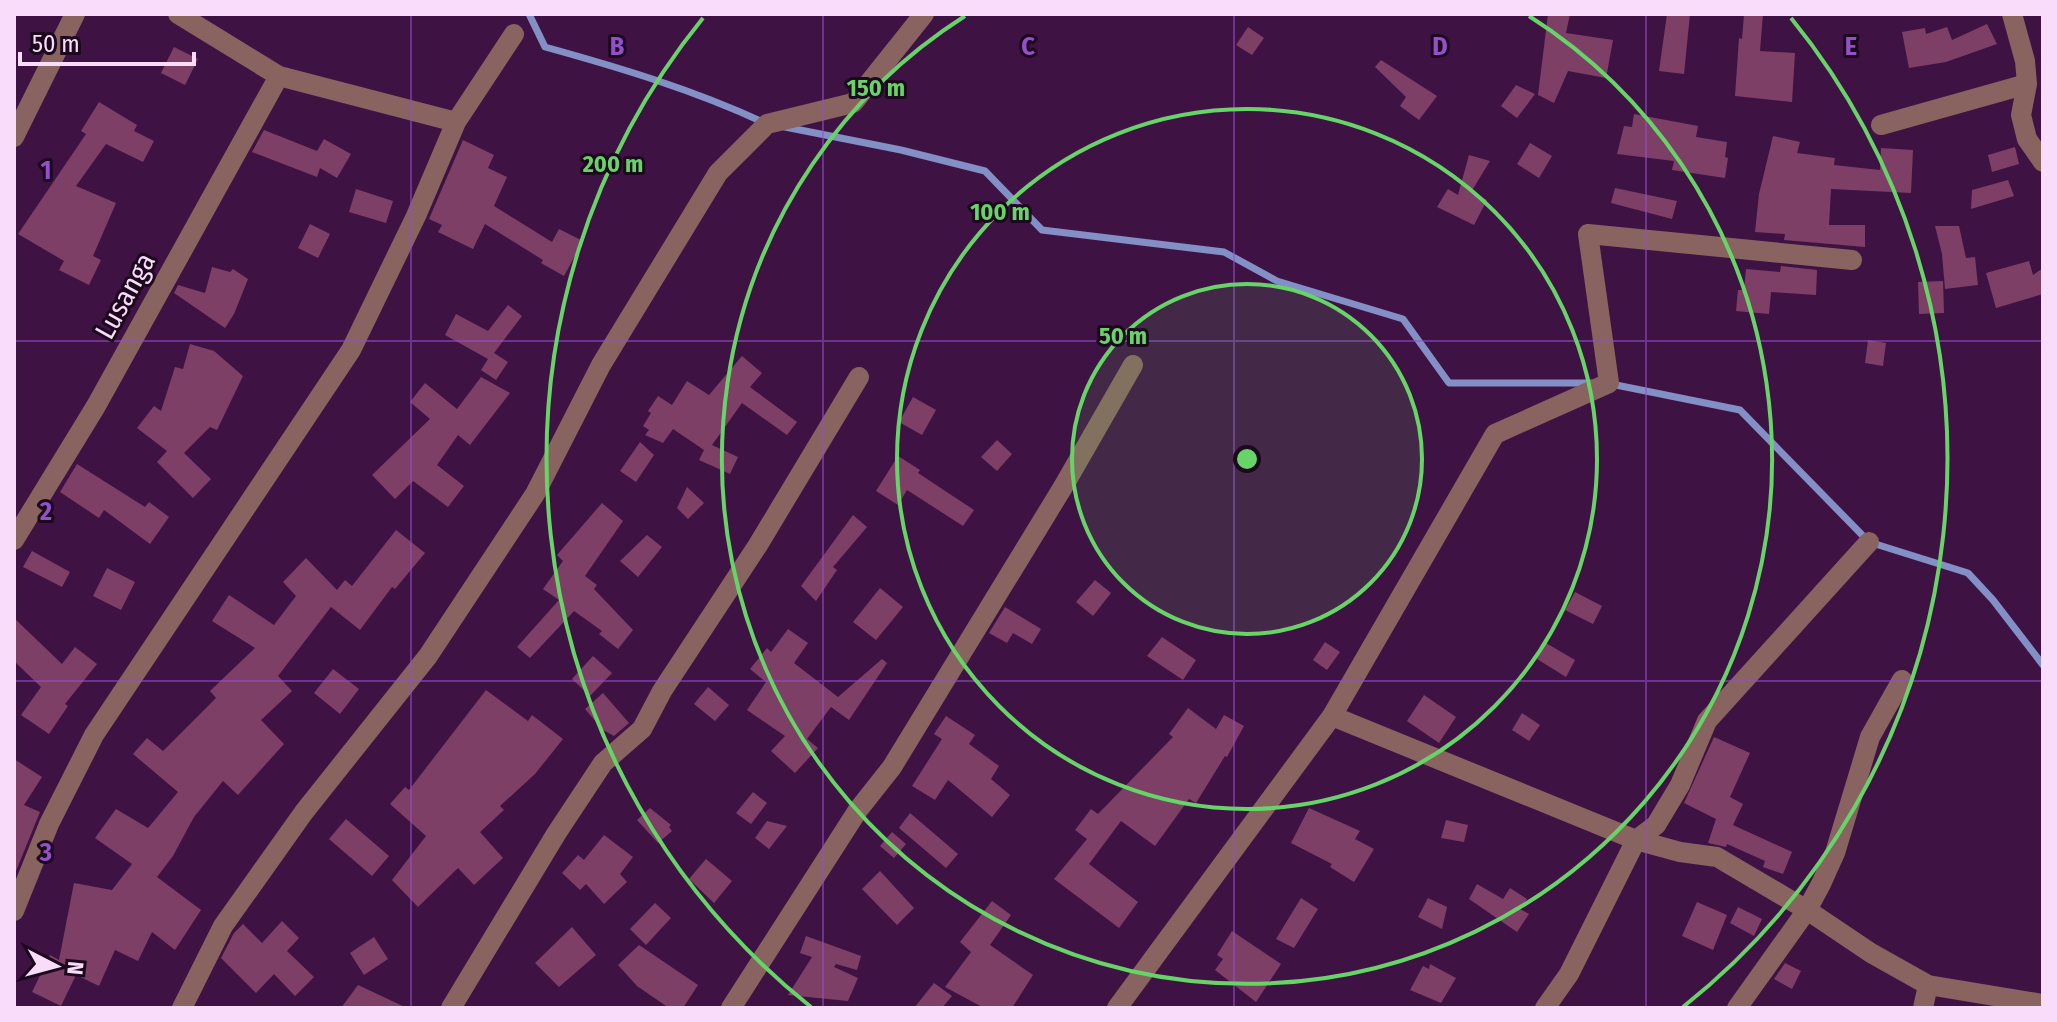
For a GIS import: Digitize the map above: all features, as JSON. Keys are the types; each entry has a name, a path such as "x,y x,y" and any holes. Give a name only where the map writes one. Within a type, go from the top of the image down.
{"street":[{"path":"14,137 75,14"},
{"path":"178,14 279,76 456,122"},
{"path":"182,1008 223,926 304,812 428,656 535,494 601,365 718,173 767,124 853,103 924,14"},
{"path":"2012,14 2025,61 2027,84 2021,115 2027,139 2043,162"},
{"path":"14,911 49,824 94,735 351,350 416,216 456,122 514,34"},
{"name":"Lusanga","path":"14,540 96,406 279,76"},
{"path":"1881,125 2027,84"},
{"path":"1117,1008 1332,716 1495,434 1609,383 1588,234 1852,260"},
{"path":"731,1008 858,810 892,767 1063,487 1133,365"},
{"path":"451,1008 556,834 603,763 642,729 662,691 758,545 859,377"},
{"path":"1545,1008 1569,974 1636,840 1656,825 1680,785 1707,721 1869,542"},
{"path":"1737,1008 1807,910 1835,853 1870,737 1902,680"},
{"path":"1332,716 1636,840 1680,852 1717,857 1928,985 2043,1004"},
{"path":"1923,1008 1928,985"}],"building":[{"path":"1548,14 1570,14 1566,33 1613,40 1606,78 1568,71 1554,103 1538,95"},
{"path":"1667,14 1690,14 1684,74 1659,71"},
{"path":"1744,14 1763,14 1760,51 1795,53 1792,102 1735,96"},
{"path":"1987,24 1997,44 1946,62 1909,68 1902,32 1925,28 1926,34 1947,27 1952,40"},
{"path":"1248,27 1264,38 1252,55 1236,45"},
{"path":"174,47 198,59 185,85 161,73"},
{"path":"1381,60 1437,96 1419,120 1400,106 1406,97 1375,67"},
{"path":"1516,85 1535,94 1517,118 1501,106"},
{"path":"99,102 137,125 134,131 154,141 143,162 106,144 76,186 116,203 93,256 101,260 89,285 59,270 64,261 18,234 86,134 81,131"},
{"path":"1634,114 1698,126 1696,137 1727,142 1725,178 1672,170 1674,161 1617,154 1624,126 1632,127"},
{"path":"264,130 317,151 324,139 351,154 337,178 320,168 317,177 252,152"},
{"path":"1773,136 1800,142 1797,153 1835,158 1834,165 1880,170 1881,148 1913,150 1911,193 1831,189 1829,225 1865,225 1865,247 1784,240 1785,234 1755,232 1759,194"},
{"path":"463,140 494,155 488,168 507,177 494,206 552,242 559,229 583,241 564,276 485,224 473,249 438,232 442,225 429,219"},
{"path":"1530,143 1552,156 1539,178 1517,164"},
{"path":"2015,147 2019,164 1992,172 1988,155"},
{"path":"1469,155 1490,161 1471,192 1487,200 1474,225 1437,207 1448,189 1458,195"},
{"path":"2008,180 2014,196 1971,209 1972,190"},
{"path":"1615,188 1677,201 1672,219 1611,203"},
{"path":"356,189 393,201 386,223 349,212"},
{"path":"310,224 330,234 318,258 298,248"},
{"path":"1935,226 1959,226 1966,258 1975,257 1978,285 1945,289 1942,254"},
{"path":"2029,261 2033,275 2043,268 2043,294 1996,308 1986,273"},
{"path":"1781,266 1817,270 1816,295 1771,292 1769,314 1736,311 1738,290 1744,290 1746,269 1780,272"},
{"path":"212,267 230,272 233,269 248,279 225,328 174,293 178,285 205,293"},
{"path":"1943,281 1944,313 1919,314 1918,282"},
{"path":"508,305 522,316 494,353 508,362 496,380 481,370 488,359 445,335 456,314 488,331"},
{"path":"1868,340 1886,343 1883,366 1865,363"},
{"path":"190,344 214,351 243,376 217,430 210,427 184,453 211,479 193,498 157,462 167,451 137,428 154,406 161,411 175,367 183,369"},
{"path":"742,356 762,373 750,387 797,422 787,435 742,403 712,445 738,457 730,474 699,460 704,450 673,429 663,443 645,435 649,430 643,426 651,413 648,411 658,396 672,405 687,381 709,395"},
{"path":"481,377 510,393 470,445 458,435 437,465 464,486 448,507 413,481 395,499 372,475 430,419 410,402 425,383 457,409"},
{"path":"913,397 936,410 922,435 899,422"},
{"path":"997,440 1012,454 997,471 981,457"},
{"path":"640,442 654,455 636,482 620,471"},
{"path":"898,456 974,510 963,526 907,490 898,505 876,491"},
{"path":"77,464 145,507 149,502 169,517 150,544 104,510 99,518 60,492"},
{"path":"687,487 704,503 688,519 677,508"},
{"path":"602,503 623,521 585,576 597,585 594,589 633,630 618,649 599,634 602,631 574,611 530,658 517,647 559,600 543,589 563,561 557,555"},
{"path":"853,515 867,527 833,567 837,570 816,601 801,586"},
{"path":"396,530 425,553 395,589 392,587 360,630 331,607 278,676 292,691 261,720 284,744 238,795 223,781 194,817 173,856 157,877 201,910 175,950 152,932 138,961 115,950 99,986 76,975 61,1006 32,992 50,955 59,960 74,883 112,890 132,864 95,838 116,809 148,828 178,792 133,754 147,738 163,751 216,698 210,691 255,648 212,621 229,595 274,625 296,596 283,582 306,558 337,590 345,580 352,586"},
{"path":"647,535 662,547 638,577 620,561"},
{"path":"32,551 70,572 62,587 23,567"},
{"path":"107,568 135,582 121,610 93,596"},
{"path":"1095,580 1111,593 1093,616 1076,602"},
{"path":"880,588 903,607 876,640 853,622"},
{"path":"1575,592 1602,606 1593,624 1565,610"},
{"path":"1005,607 1041,629 1032,644 1013,633 1007,643 989,633"},
{"path":"14,618 62,664 75,647 97,664 65,704 68,706 49,734 21,715 41,687 14,661"},
{"path":"788,629 808,643 794,663 838,697 882,659 887,663 849,720 831,707 807,739 818,748 795,773 771,751 785,736 747,710 766,682 750,669 767,648 771,652"},
{"path":"1162,637 1196,660 1183,680 1147,656"},
{"path":"1325,642 1340,652 1327,670 1313,660"},
{"path":"1546,643 1575,660 1566,677 1537,659"},
{"path":"593,656 612,673 590,696 572,679"},
{"path":"333,669 359,689 340,714 314,693"},
{"path":"708,687 729,705 715,721 694,704"},
{"path":"486,690 528,721 532,715 563,739 535,774 500,806 504,810 480,832 503,858 474,885 458,868 418,907 392,880 426,836 390,804 405,787 409,790"},
{"path":"603,693 629,723 614,736 603,730 585,709"},
{"path":"1424,695 1456,717 1439,743 1407,721"},
{"path":"1188,708 1216,729 1224,715 1244,726 1196,803 1189,799 1155,846 1121,821 1089,864 1138,902 1119,928 1054,879 1087,839 1075,830 1091,809 1098,814 1173,737 1169,734"},
{"path":"1522,713 1540,725 1529,741 1512,730"},
{"path":"946,716 975,735 969,744 999,766 991,779 1010,795 992,817 948,780 935,800 912,786 942,739 934,734"},
{"path":"1714,737 1750,753 1730,797 1743,804 1733,825 1792,852 1783,874 1763,867 1765,861 1727,844 1726,847 1708,843 1716,819 1684,803"},
{"path":"14,759 42,777 24,805 40,812 14,876"},
{"path":"753,792 767,803 751,824 736,813"},
{"path":"650,808 671,825 672,831 658,843 637,820"},
{"path":"1309,808 1360,831 1355,839 1374,849 1354,882 1330,867 1332,864 1291,843"},
{"path":"910,813 958,854 946,868 899,828"},
{"path":"346,819 389,856 372,876 329,839"},
{"path":"1446,820 1468,825 1464,842 1441,838"},
{"path":"767,821 787,826 769,849 755,838"},
{"path":"892,832 906,844 894,858 880,846"},
{"path":"604,835 633,857 620,874 627,882 604,904 586,884 580,890 562,873 578,855 584,860"},
{"path":"706,859 732,881 714,903 689,879"},
{"path":"880,871 914,908 897,925 862,889"},
{"path":"1477,884 1503,899 1510,888 1527,899 1520,909 1529,914 1517,932 1469,899"},
{"path":"1301,898 1318,909 1294,948 1276,939"},
{"path":"1428,898 1447,907 1442,929 1418,917"},
{"path":"992,901 1011,915 990,945 1033,975 1012,1008 984,1008 945,987 971,952 960,942"},
{"path":"1697,902 1727,915 1713,950 1682,936"},
{"path":"655,903 671,918 646,945 630,929"},
{"path":"1738,907 1762,919 1754,936 1730,923"},
{"path":"282,921 299,938 287,951 314,977 295,996 274,974 256,993 221,958 234,933 243,924 262,943"},
{"path":"572,927 596,955 559,987 535,963"},
{"path":"1232,931 1281,964 1256,1002 1215,970 1223,959 1217,955"},
{"path":"806,936 861,956 857,970 836,964 834,967 858,978 848,1001 788,995 812,957 800,953"},
{"path":"374,937 388,959 364,975 350,953"},
{"path":"639,945 698,985 683,1008 669,1008 637,986 618,965"},
{"path":"1785,963 1801,971 1792,989 1774,979"},
{"path":"1430,964 1456,978 1441,1003 1410,990 1423,966 1429,969"},
{"path":"934,983 952,996 942,1008 914,1008"},
{"path":"358,985 407,1008 341,1008"}],"waterway":[{"path":"529,14 545,47 657,80 765,123"},
{"path":"785,127 901,150 985,171 1042,230 1224,252 1277,281 1403,319 1449,383 1591,383"},
{"path":"1611,384 1740,410 1869,542 1968,573 2043,665"}]}
